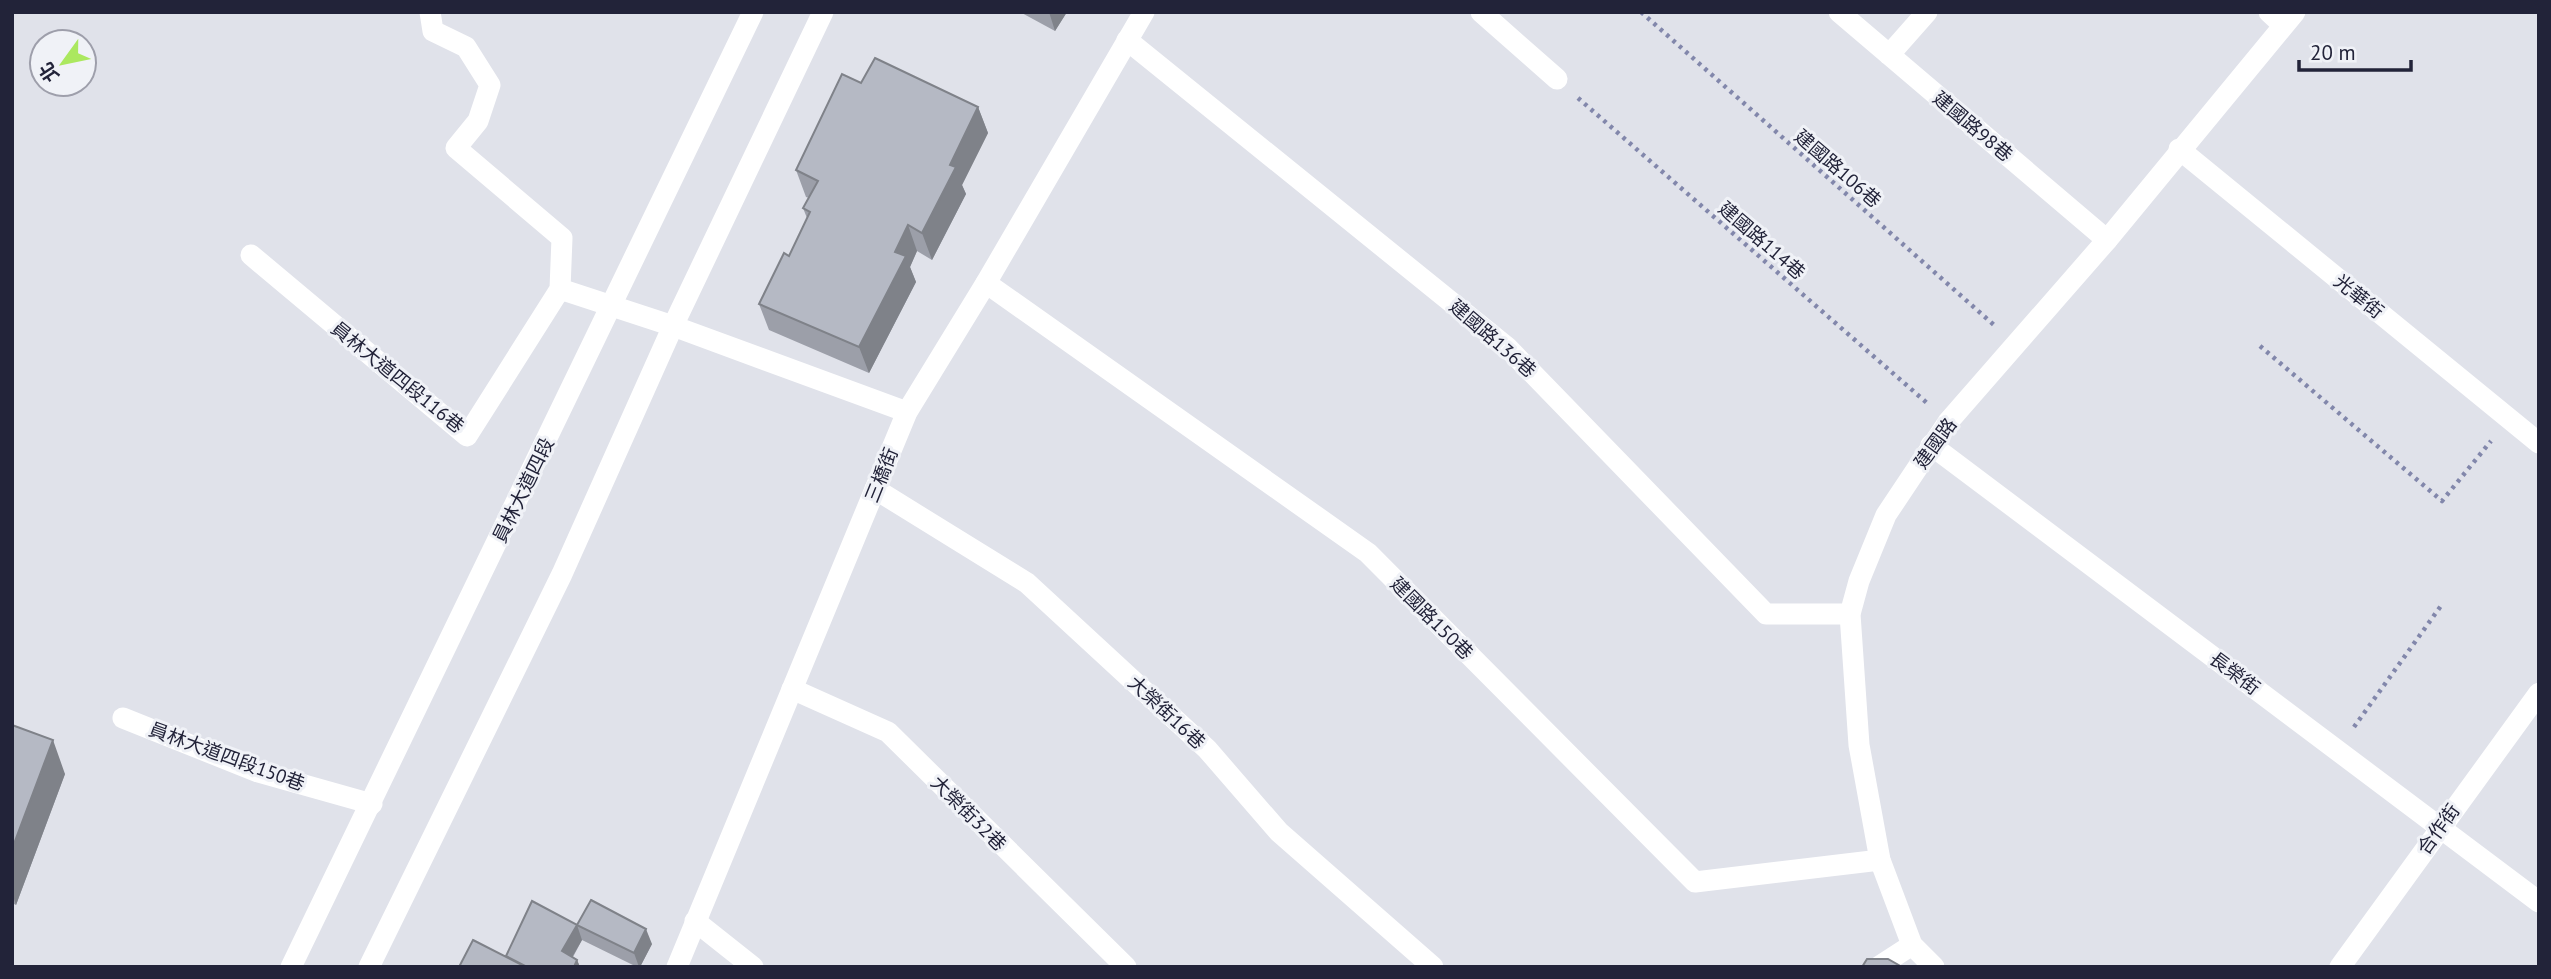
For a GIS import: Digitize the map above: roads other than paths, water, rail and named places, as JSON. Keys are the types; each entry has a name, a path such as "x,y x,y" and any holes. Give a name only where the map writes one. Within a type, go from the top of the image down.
{"street":[{"path":"430,12 433,31 466,47 490,85 478,121 456,148 562,238 560,289 673,326 906,412"},
{"name":"員林大道四段","path":"292,967 753,12"},
{"path":"369,967 562,574 673,326 823,12"},
{"name":"三橋街","path":"677,967 906,412 986,283 1144,12"},
{"path":"1481,12 1557,79"},
{"name":"建國路98巷","path":"1839,12 2107,240"},
{"path":"1889,55 1927,12"},
{"name":"建國路","path":"1934,967 1912,945 1880,860 1859,745 1850,614 1859,581 1886,515 1948,422 2107,240 2282,17"},
{"name":"建國路136巷","path":"1127,40 1508,348 1766,614 1850,614"},
{"name":"光華街","path":"2179,149 2539,443"},
{"name":"員林大道四段116巷","path":"251,255 467,436 560,289"},
{"name":"建國路150巷","path":"986,283 1368,553 1695,882 1880,860"},
{"name":"長榮街","path":"1931,445 2539,902"},
{"name":"大榮街16巷","path":"875,489 1027,583 1208,750 1279,832 1433,967"},
{"name":"大榮街32巷","path":"792,689 888,732 1126,967"},
{"name":"合作街","path":"2340,967 2439,827 2539,693"},
{"name":"員林大道四段150巷","path":"123,718 258,772 372,804"},
{"path":"695,921 753,967"},
{"path":"1878,967 1912,945"}]}
